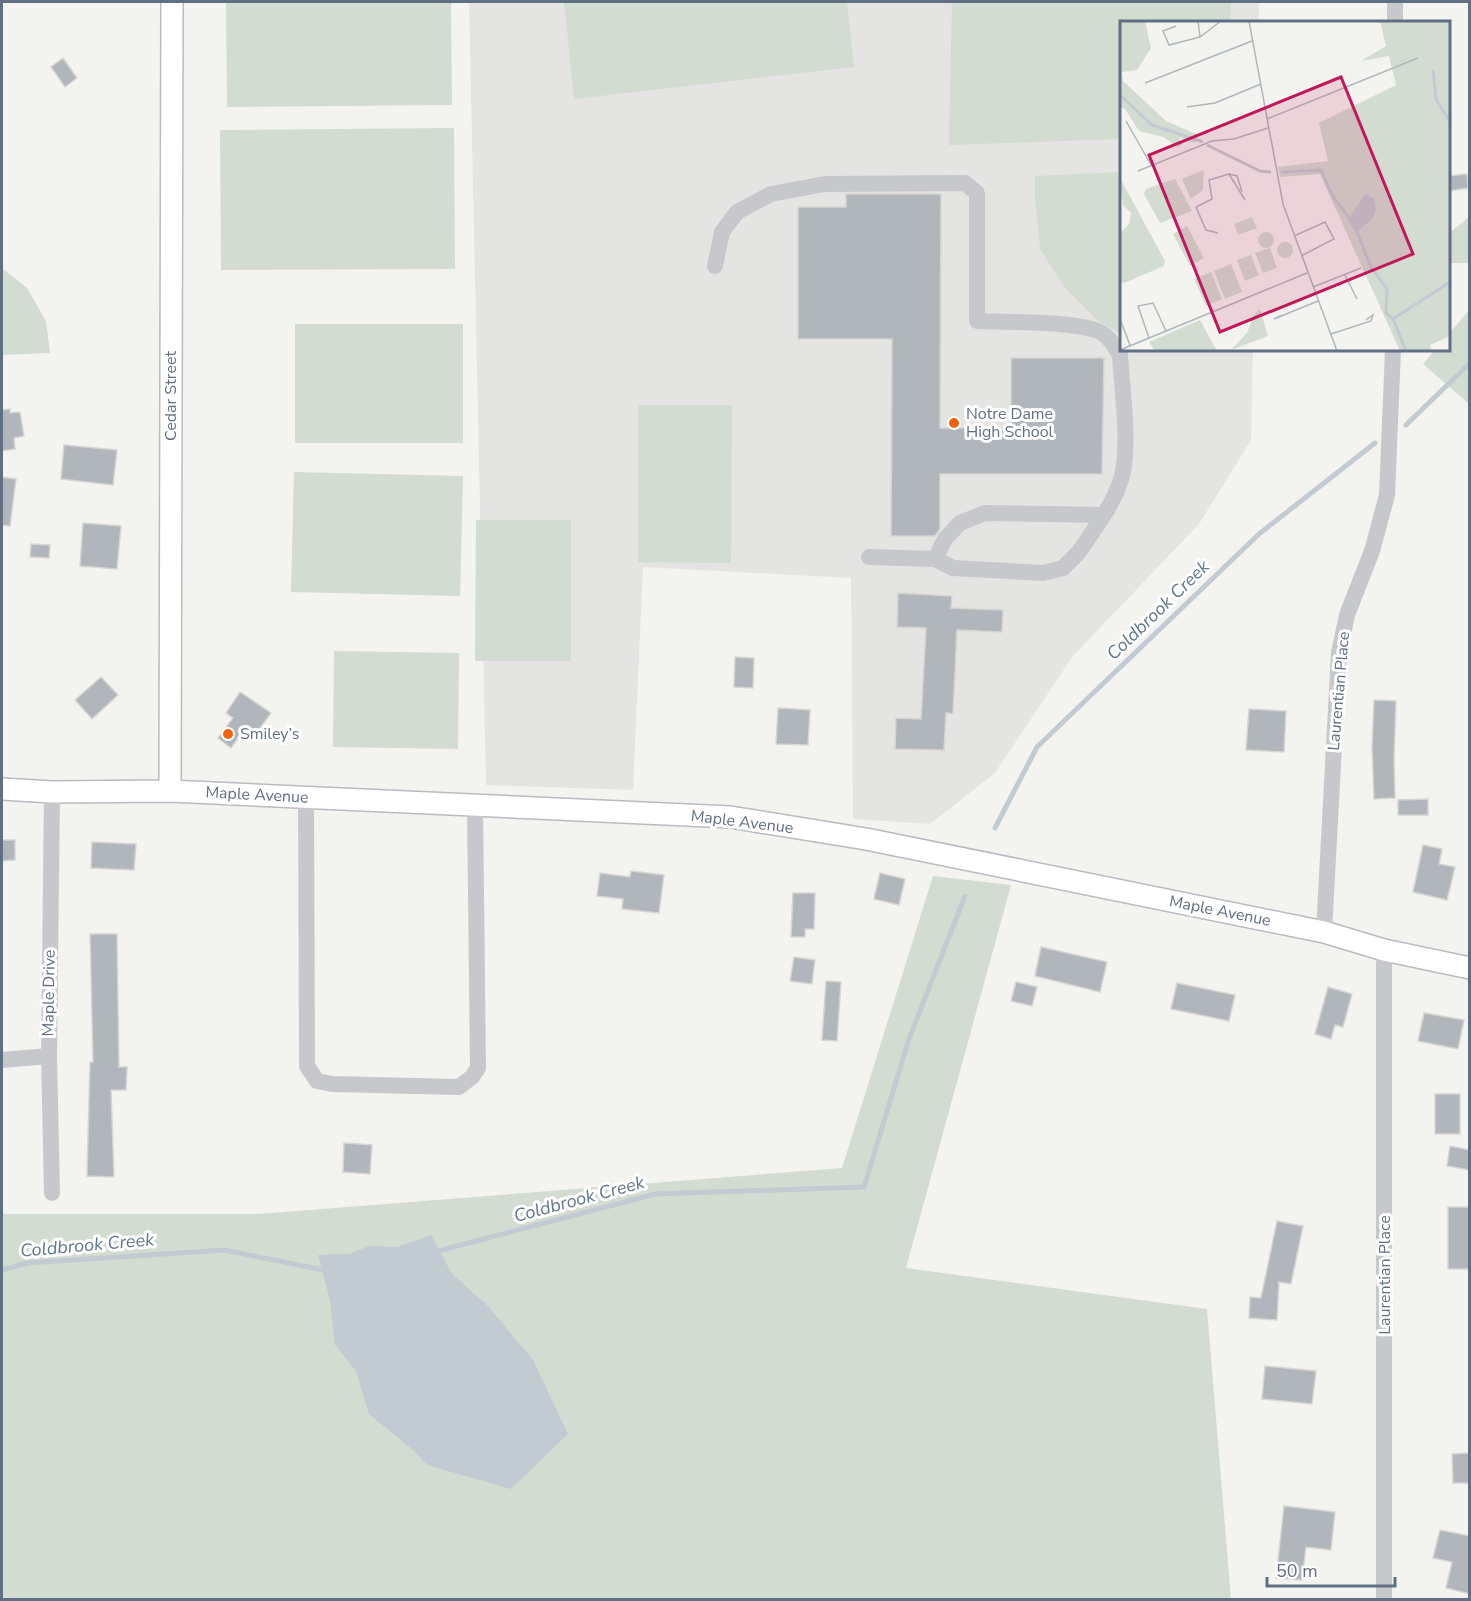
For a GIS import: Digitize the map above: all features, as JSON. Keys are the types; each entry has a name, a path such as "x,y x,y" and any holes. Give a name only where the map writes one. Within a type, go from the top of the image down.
{"main road":[{"name":"Cedar Street","path":"170,791 172,2"},
{"name":"Maple Avenue","path":"2,789 52,792 170,791 730,817 866,839 1324,932 1384,950 1470,968"}],"street":[{"path":"1395,2 1395,21"},
{"path":"715,266 722,232 737,212 771,194 825,184 965,183 977,193 977,321 1081,326 1102,333 1115,346 1120,355 1125,449 1122,475 1116,496 1104,515 1079,552 1063,568 1043,573 953,568 935,559 869,557"},
{"name":"Laurentian Place","path":"1324,932 1339,653 1347,615 1369,560 1387,495 1393,351"},
{"path":"935,559 945,539 960,523 986,513 1104,515"},
{"name":"Maple Drive","path":"52,792 49,1056 52,1193"},
{"path":"306,797 307,1066 317,1081 332,1084 459,1088 472,1077 478,1068 475,805"},
{"name":"Laurentian Place","path":"1384,950 1384,1599"},
{"path":"2,1060 49,1056"}],"shaded area":[{"path":"226,2 451,2 452,105 227,107"},
{"path":"469,2 1259,2 1259,21 1120,21 1120,351 1253,351 1251,440 1199,524 1073,656 995,773 930,824 853,819 851,578 643,567 633,790 486,785"},
{"path":"564,2 847,2 854,67 574,99"},
{"path":"952,2 1231,2 1230,21 1120,21 1120,139 949,145"},
{"path":"454,128 455,269 221,270 220,130"},
{"path":"1120,172 1120,332 1099,322 1065,288 1040,249 1035,176"},
{"path":"1469,217 1469,263 1450,263 1450,232"},
{"path":"2,268 27,288 46,321 50,353 2,355"},
{"path":"1469,310 1469,404 1423,364 1434,351 1450,351 1450,333"},
{"path":"295,324 463,324 463,443 295,443"},
{"path":"638,405 732,405 731,563 638,562"},
{"path":"294,472 463,476 460,596 291,592"},
{"path":"476,520 571,520 571,661 475,661"},
{"path":"334,651 459,653 458,749 333,747"},
{"path":"933,876 1011,885 906,1268 1207,1309 1231,1599 2,1599 2,1214 258,1214 842,1168"},
{"path":"431,1235 452,1274 488,1306 533,1360 568,1434 511,1489 427,1465 414,1451 369,1414 356,1371 335,1345 330,1300 318,1255 349,1254 369,1246 397,1247"}],"building":[{"path":"63,58 77,78 65,87 51,67"},
{"path":"1467,174 1468,188 1450,191 1450,176"},
{"path":"846,194 941,194 940,428 1011,428 1011,358 1104,358 1102,474 940,474 940,529 935,536 891,536 892,339 798,339 798,207 846,207"},
{"path":"10,409 10,413 20,412 24,436 14,438 15,449 2,451 2,410"},
{"path":"64,445 117,450 113,485 61,479"},
{"path":"2,477 16,479 10,526 2,525"},
{"path":"83,523 121,526 117,569 80,566"},
{"path":"31,544 50,545 49,558 30,557"},
{"path":"898,593 952,596 951,608 1003,610 1002,632 957,630 953,714 946,713 944,750 895,749 896,718 921,719 926,628 897,627"},
{"path":"735,657 754,658 753,688 734,687"},
{"path":"101,677 118,695 92,719 75,700"},
{"path":"240,692 271,713 256,734 246,727 231,748 218,738 233,718 226,713"},
{"path":"1374,700 1396,701 1395,798 1374,799 1372,747"},
{"path":"778,708 810,710 808,745 776,744"},
{"path":"1249,709 1286,711 1284,752 1246,750"},
{"path":"1428,799 1428,815 1398,815 1398,800"},
{"path":"2,840 15,840 15,860 2,861"},
{"path":"92,842 136,844 134,870 91,868"},
{"path":"1423,845 1442,849 1439,864 1455,867 1447,900 1413,892"},
{"path":"631,871 664,875 659,913 622,909 623,899 597,896 600,873 630,877"},
{"path":"880,873 905,879 899,905 874,899"},
{"path":"793,893 815,893 814,929 805,929 805,937 791,937"},
{"path":"90,934 117,934 119,1067 127,1067 126,1090 111,1090 114,1177 87,1176 90,1062 93,1062"},
{"path":"1041,947 1107,962 1100,992 1035,976"},
{"path":"794,957 815,960 812,984 790,981"},
{"path":"826,981 841,982 837,1041 822,1040"},
{"path":"1016,982 1037,987 1032,1006 1011,1001"},
{"path":"1177,983 1235,995 1229,1021 1171,1009"},
{"path":"1328,987 1352,994 1343,1027 1335,1025 1331,1039 1315,1034"},
{"path":"1424,1013 1464,1020 1458,1049 1418,1041"},
{"path":"1435,1094 1460,1094 1460,1134 1435,1134"},
{"path":"344,1143 372,1145 370,1174 343,1172"},
{"path":"1450,1146 1470,1150 1470,1170 1447,1166"},
{"path":"1448,1207 1470,1207 1470,1269 1448,1269"},
{"path":"1277,1221 1303,1226 1291,1284 1279,1282 1277,1320 1249,1318 1250,1297 1261,1298"},
{"path":"1265,1366 1316,1371 1312,1404 1262,1399"},
{"path":"1470,1453 1470,1483 1453,1483 1452,1454"},
{"path":"1284,1506 1335,1512 1331,1550 1306,1547 1302,1580 1276,1578"},
{"path":"1440,1530 1470,1536 1470,1594 1446,1588 1452,1562 1433,1558"}],"waterway":[{"name":"Coldbrook Creek","path":"1406,425 1470,363"},
{"name":"Coldbrook Creek","path":"995,828 1037,747 1259,534 1375,443"},
{"name":"Coldbrook Creek","path":"434,1252 655,1194 864,1187 909,1039 965,896"},
{"name":"Coldbrook Creek","path":"2,1270 27,1263 224,1250 328,1271"}],"place":[{"name":"Notre Dame High School","path":"954,423"},
{"name":"Smiley’s","path":"228,734"}]}
